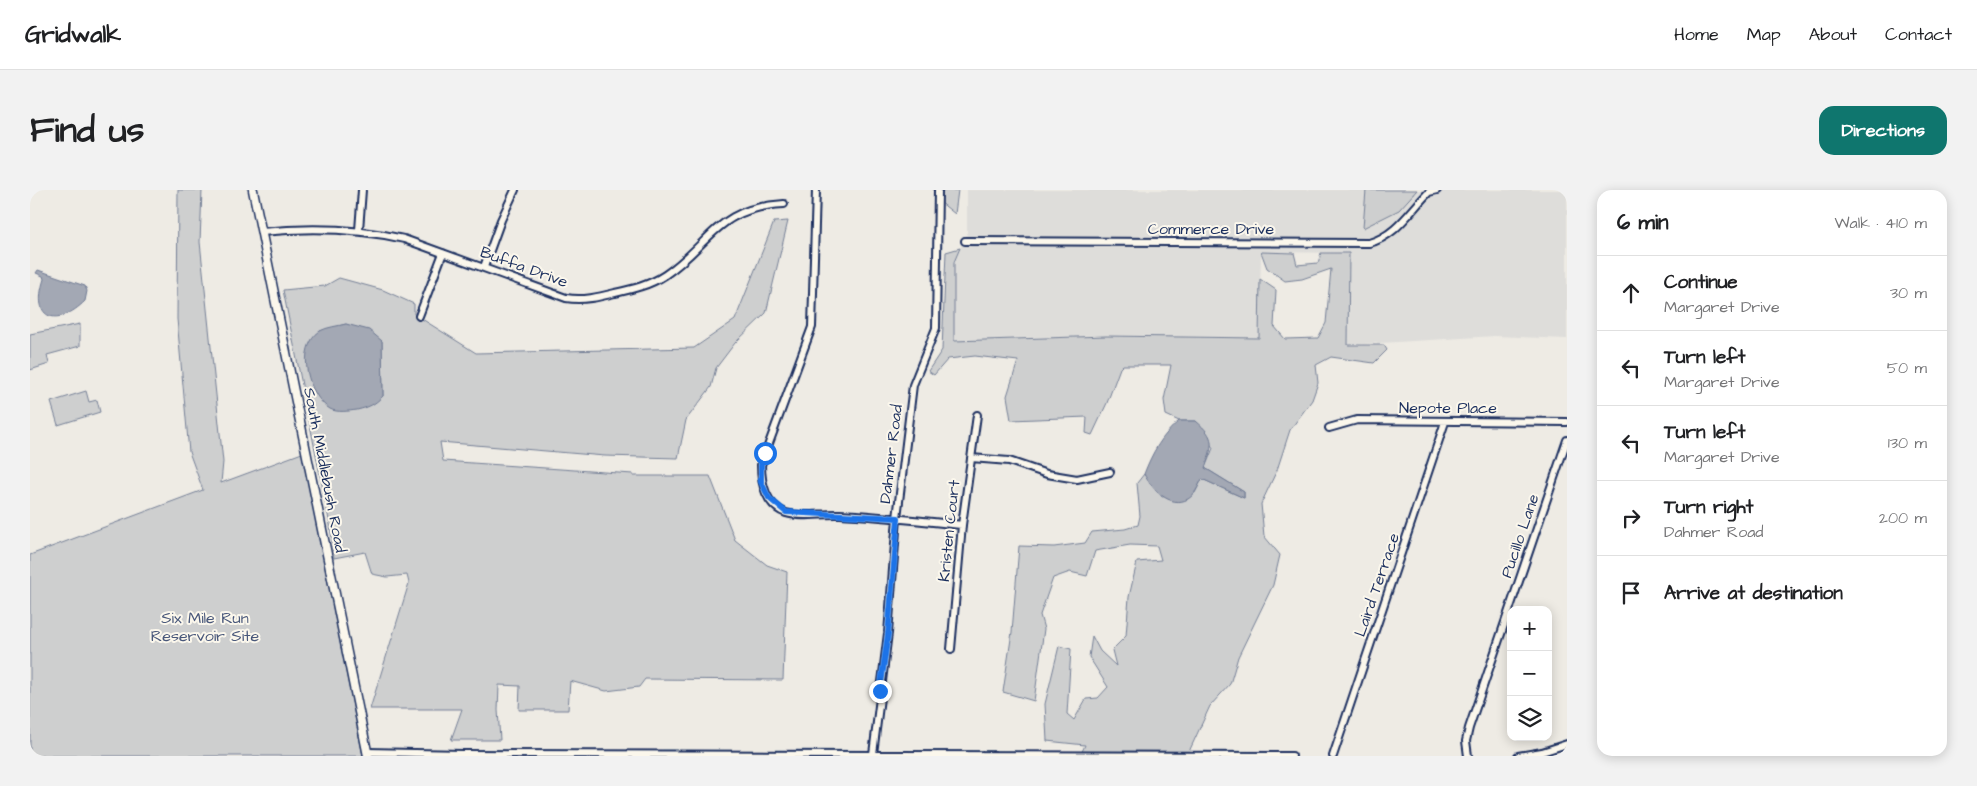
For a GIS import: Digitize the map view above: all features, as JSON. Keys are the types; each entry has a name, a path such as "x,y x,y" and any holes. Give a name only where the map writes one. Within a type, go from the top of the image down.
{"street":[{"name":"South Middlebush Road","path":"253,190 367,754"},
{"path":"359,230 362,190"},
{"path":"484,267 501,220 515,190"},
{"path":"816,190 812,326 761,465 761,482 769,498 786,512 898,518 962,525"},
{"name":"Dahmer Road","path":"873,754 888,634 898,518 913,384 936,328 938,190"},
{"name":"Commerce Drive","path":"965,241 1369,243 1397,228 1428,191 1436,190"},
{"name":"Buffa Drive","path":"261,232 302,228 359,230 404,239 566,298 584,300 641,286 664,276 723,223 734,216 758,207 784,204"},
{"path":"419,316 443,254"},
{"name":"Kristen Court","path":"951,649 962,525 977,416"},
{"name":"Nepote Place","path":"1329,428 1357,420 1567,422"},
{"name":"Laird Terrace","path":"1333,756 1445,422"},
{"name":"Pucillo Lane","path":"1468,756 1466,741 1469,728 1567,440"},
{"path":"971,458 1009,461 1047,474 1077,479 1110,472"},
{"path":"1518,756 1542,752 1567,744"},
{"path":"367,754 1292,756"}],"shaded area":[{"path":"967,190 1567,190 1567,339 1495,336 1348,345 1349,253 1261,252 1259,338 1106,336 954,341 954,262 967,234"},
{"path":"38,270 85,286 87,291 85,301 66,315 50,316 44,312 41,304 44,279 43,276 36,273"},
{"path":"346,324 369,330 382,341 383,396 374,404 365,408 340,411 330,409 322,403 316,394 307,372 306,360 312,339 320,331"},
{"path":"1179,421 1196,421 1207,432 1210,437 1211,447 1205,468 1244,492 1244,498 1202,479 1193,495 1181,501 1168,499 1156,491 1144,474 1163,438"}],"green space":[{"name":"Six Mile Run Reservoir Site","path":"178,190 202,190 200,242 223,462 221,483 302,453 363,756 30,756 30,555 203,490 189,452 177,319"},
{"path":"940,190 958,190 955,214 940,202"},
{"path":"1366,190 1417,190 1399,210 1363,228"},
{"path":"788,221 766,313 735,343 716,368 711,387 686,420 678,458 605,456 440,442 443,461 633,474 633,476 710,476 735,540 767,565 787,572 783,680 645,679 639,687 606,691 570,681 568,710 519,710 520,686 499,685 500,740 451,740 462,709 370,709 409,583 407,575 387,577 372,574 365,552 334,558 330,525 283,290 325,286 339,278 383,290 414,304 414,314 476,353 694,348 735,320 774,222","holes":["346,324 382,341 383,396 320,331"]},
{"path":"960,248 954,262 954,341 1106,336 1259,338 1260,279 1276,290 1274,326 1285,339 1318,338 1326,323 1331,269 1302,279 1285,281 1267,268 1261,252 1294,253 1297,265 1318,263 1321,253 1349,253 1348,345 1384,345 1387,350 1374,363 1331,357 1316,365 1318,383 1312,400 1290,430 1277,470 1261,504 1264,536 1280,555 1273,585 1238,657 1230,684 1210,706 1187,756 1080,756 1085,745 1047,741 1045,704 1059,646 1071,649 1067,714 1074,720 1086,699 1098,698 1108,687 1089,657 1092,636 1100,651 1116,666 1112,650 1126,636 1129,597 1137,562 1161,560 1157,546 1130,545 1095,551 1087,576 1070,572 1053,578 1040,615 1044,629 1034,701 1003,692 1012,632 1019,546 1054,547 1085,543 1092,532 1125,529 1138,525 1140,516 1137,483 1144,474 1162,497 1195,493 1202,479 1244,498 1244,492 1205,468 1213,448 1196,421 1179,421 1166,415 1164,400 1171,365 1123,365 1120,368 1107,403 1092,435 1086,433 1087,417 1011,420 1007,396 1018,361 975,356 948,359 934,375 928,371 942,350 946,252"},
{"path":"80,324 80,346 47,355 49,364 30,370 30,334"},
{"path":"86,391 89,402 97,400 100,412 58,425 51,402"}],"route":[{"path":"765,453 761,465 761,482 769,498 775,505 786,512 795,514 839,514 898,518 888,634 880,691"}]}
